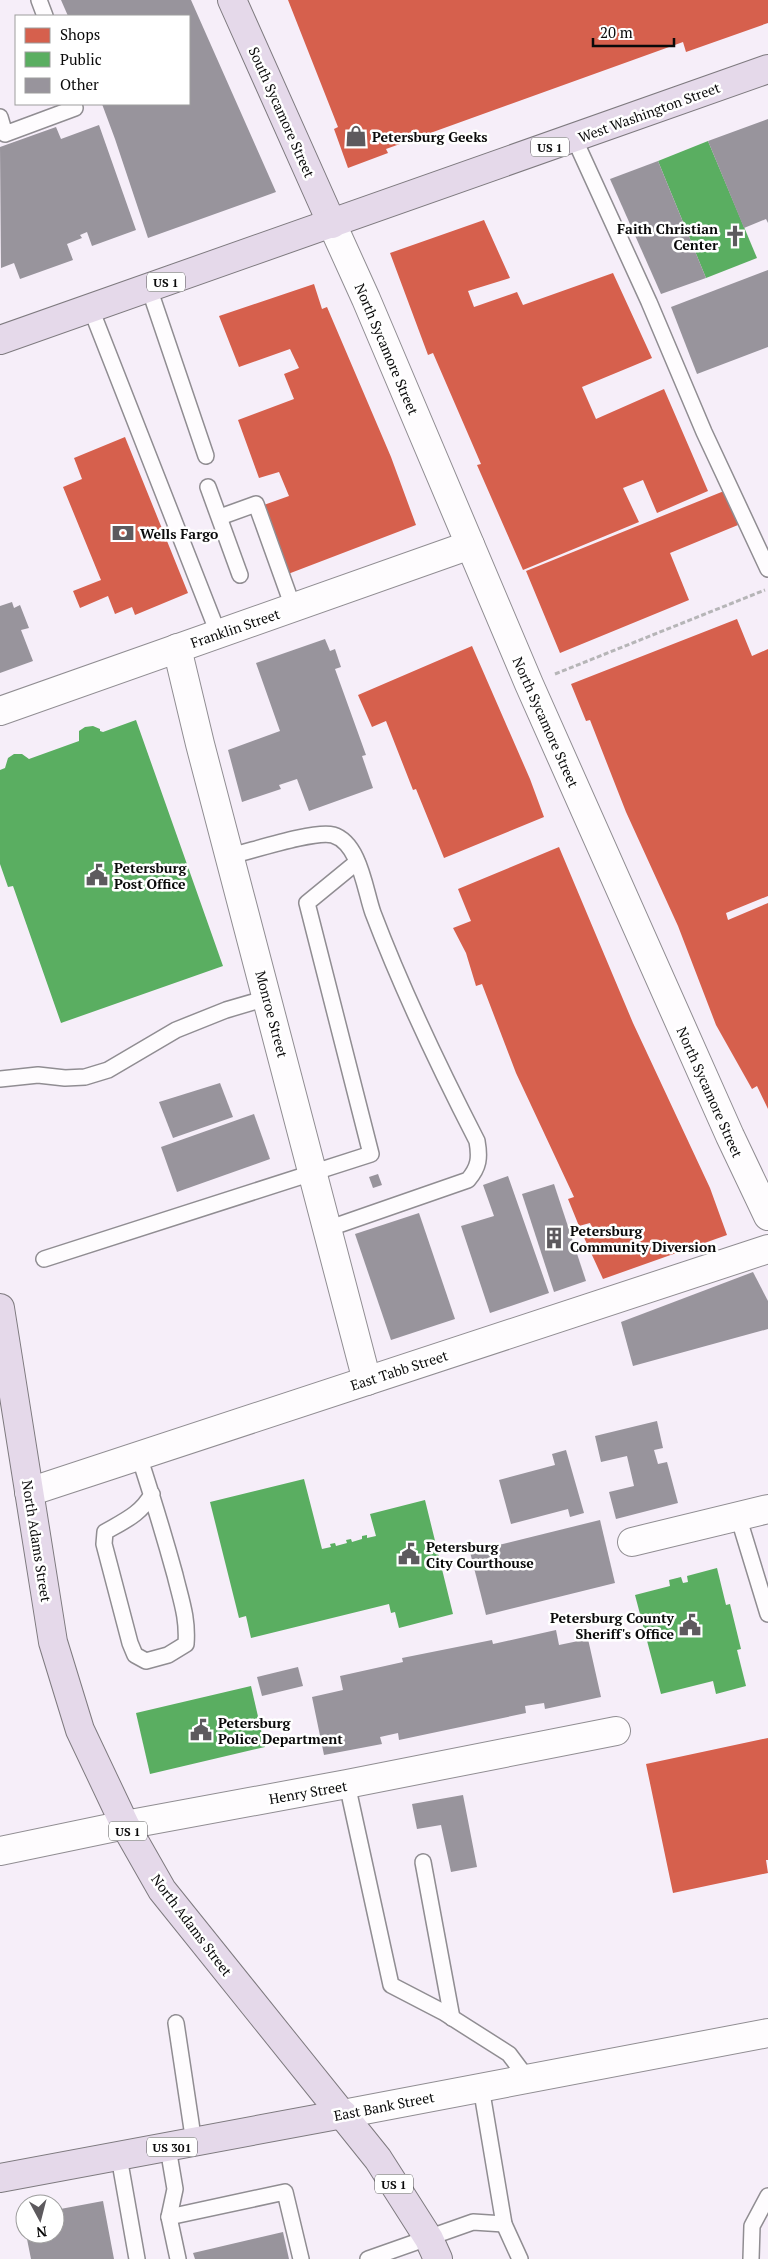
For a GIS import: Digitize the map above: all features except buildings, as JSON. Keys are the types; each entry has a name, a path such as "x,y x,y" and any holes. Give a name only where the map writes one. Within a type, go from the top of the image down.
{"main road":[{"name":"South Sycamore Street","path":"232,0 332,224"},
{"name":"West Washington Street","path":"332,224 768,69"},
{"name":"US 1","path":"0,340 332,224"},
{"name":"North Adams Street","path":"0,1308 53,1642 80,1730 125,1825 162,1890 378,2159 433,2249"},
{"name":"East Bank Street","path":"0,2178 181,2146 343,2114"}],"street":[{"name":"North Sycamore Street","path":"332,224 366,299 529,684 730,1136 768,1216"},
{"name":"Franklin Street","path":"0,710 470,545"},
{"name":"Monroe Street","path":"176,648 367,1381"},
{"name":"East Tabb Street","path":"29,1492 768,1249"},
{"path":"632,1542 768,1509"},
{"name":"Henry Street","path":"0,1851 125,1825 616,1731"},
{"name":"East Bank Street","path":"343,2114 481,2086 768,2033"}],"lane":[{"path":"39,0 45,15"},
{"path":"0,117 5,134 75,108 74,105"},
{"path":"574,138 649,302 704,432 767,565"},
{"path":"149,288 206,456"},
{"path":"91,309 218,633"},
{"path":"208,487 240,575"},
{"path":"220,517 256,504 293,607"},
{"path":"230,856 313,835 333,835 348,843 357,862 373,912 412,1009 477,1142 480,1157 477,1170 468,1180 327,1229"},
{"path":"44,1259 372,1154 307,903 357,862"},
{"path":"0,1079 38,1075 65,1078 85,1077 108,1070 176,1030 226,1010 267,998"},
{"path":"139,1456 152,1494 188,1625 186,1644 168,1655 146,1661 135,1655 130,1643 104,1544 105,1532 132,1517 145,1507 152,1494"},
{"path":"738,1516 768,1614"},
{"path":"347,1784 391,1985 452,2018 510,2054 527,2078"},
{"path":"423,1862 452,2018"},
{"path":"176,2023 181,2146 169,2217 178,2259"},
{"path":"481,2086 504,2224 520,2259"},
{"path":"119,2157 137,2259"},
{"path":"169,2217 285,2192 301,2259"},
{"path":"751,2259 752,2226 768,2196"},
{"path":"368,2259 433,2249 473,2222 504,2224"}],"path":[{"path":"529,684 768,589"}],"place":[{"name":"Petersburg Geeks","path":"356,136"},
{"name":"Faith Christian Center","path":"735,236"},
{"name":"Wells Fargo","path":"123,533"},
{"name":"Petersburg Post Office","path":"97,875"},
{"name":"Petersburg Community Diversion","path":"554,1238"},
{"name":"Petersburg City Courthouse","path":"409,1554"},
{"name":"Petersburg County Sheriff's Office","path":"690,1625"},
{"name":"Petersburg Police Department","path":"201,1730"}]}
